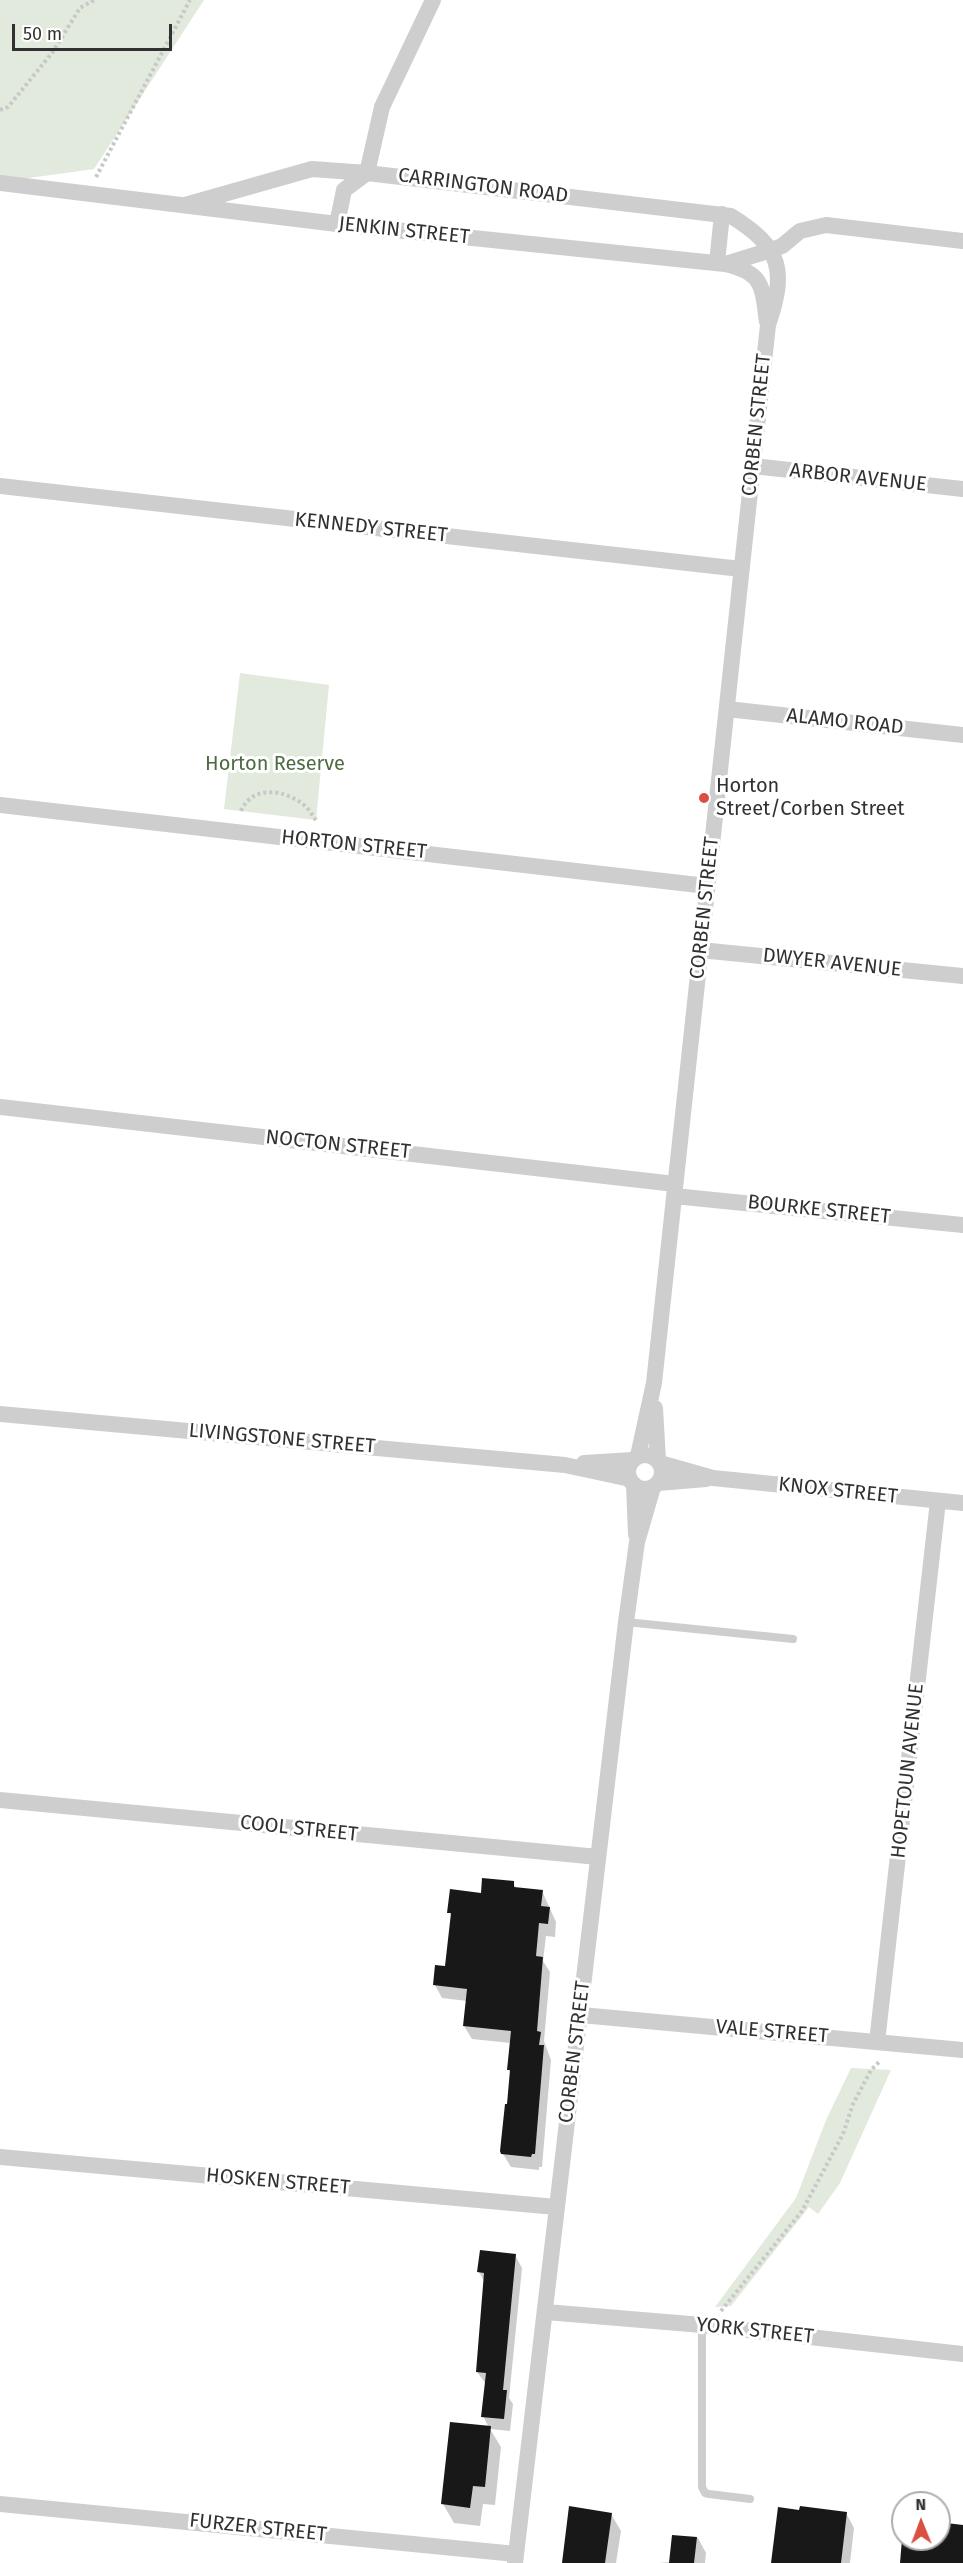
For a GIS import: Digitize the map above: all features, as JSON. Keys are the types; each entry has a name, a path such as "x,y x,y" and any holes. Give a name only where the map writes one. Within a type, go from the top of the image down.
{"street":[{"path":"337,224 344,190 367,173 382,107 433,0"},
{"name":"CARRINGTON ROAD","path":"185,205 312,169 367,173 722,214 731,216 755,231 771,250 777,262 776,301 768,325"},
{"name":"JENKIN STREET","path":"0,183 337,224 721,263 747,269 756,278 763,296 768,325"},
{"path":"722,214 721,263 771,250 782,246 800,231 826,225 963,242"},
{"name":"CORBEN STREET","path":"636,1458 654,1383 768,325"},
{"name":"ARBOR AVENUE","path":"753,466 963,489"},
{"name":"KENNEDY STREET","path":"0,486 741,569"},
{"name":"ALAMO ROAD","path":"727,709 963,735"},
{"name":"HORTON STREET","path":"0,805 708,886"},
{"name":"DWYER AVENUE","path":"700,950 963,976"},
{"name":"NOCTON STREET","path":"0,1107 675,1190"},
{"name":"BOURKE STREET","path":"675,1190 963,1225"},
{"name":"CORBEN STREET","path":"654,1383 659,1461"},
{"name":"LIVINGSTONE STREET","path":"0,1414 565,1464 632,1481"},
{"path":"649,1455 659,1461 663,1473 655,1486 642,1489 632,1481 628,1468 636,1458 649,1455"},
{"name":"LIVINGSTONE STREET","path":"565,1464 636,1458"},
{"name":"KNOX STREET","path":"659,1461 713,1478 963,1503"},
{"name":"KNOX STREET","path":"655,1486 713,1478"},
{"name":"CORBEN STREET","path":"632,1481 637,1542"},
{"name":"CORBEN STREET","path":"515,2558 626,1623 637,1542 655,1486"},
{"name":"HOPETOUN AVENUE","path":"885,2043 938,1501"},
{"name":"COOL STREET","path":"0,1800 598,1857"},
{"name":"VALE STREET","path":"581,2015 963,2050"},
{"name":"HOSKEN STREET","path":"0,2157 556,2207"},
{"name":"YORK STREET","path":"546,2312 706,2326 963,2354"},
{"name":"FURZER STREET","path":"0,2504 515,2558"}],"lane":[{"path":"626,1623 793,1639"},
{"path":"706,2326 702,2487 705,2493 750,2499"}],"path":[{"path":"0,110 8,107 52,53 80,8 94,0"},
{"path":"86,195 190,0"},
{"path":"241,811 251,797 263,792 278,793 305,806 316,820"},
{"path":"706,2326 802,2211 843,2134 853,2104 885,2043"}],"green space":[{"path":"0,0 204,0 94,169 0,182"},
{"name":"Horton Reserve","path":"240,673 329,685 316,820 224,809"},
{"path":"851,2068 891,2070 840,2183 818,2214 809,2207 731,2306 715,2307 796,2198 826,2120"}],"building":[{"path":"482,1878 514,1881 514,1887 543,1890 541,1906 550,1907 548,1924 539,1923 536,1956 543,1957 537,2031 541,2032 539,2045 544,2045 535,2154 531,2157 501,2154 500,2151 505,2104 507,2104 510,2070 507,2070 511,2031 463,2026 467,1989 433,1985 435,1965 445,1966 451,1913 447,1913 450,1889 481,1893"},
{"path":"480,2250 516,2254 503,2390 507,2390 504,2419 481,2417 486,2373 476,2372 484,2273 477,2272"},
{"path":"450,2422 491,2426 485,2487 473,2486 470,2508 441,2504"},
{"path":"569,2506 612,2513 605,2563 562,2563"},
{"path":"800,2506 847,2512 841,2563 771,2563 778,2507 799,2510"},
{"path":"951,2524 963,2525 963,2563 900,2563 901,2551 951,2551"},
{"path":"672,2535 697,2537 694,2563 669,2563"}],"place":[{"name":"Horton Street/Corben Street","path":"704,798"}]}
